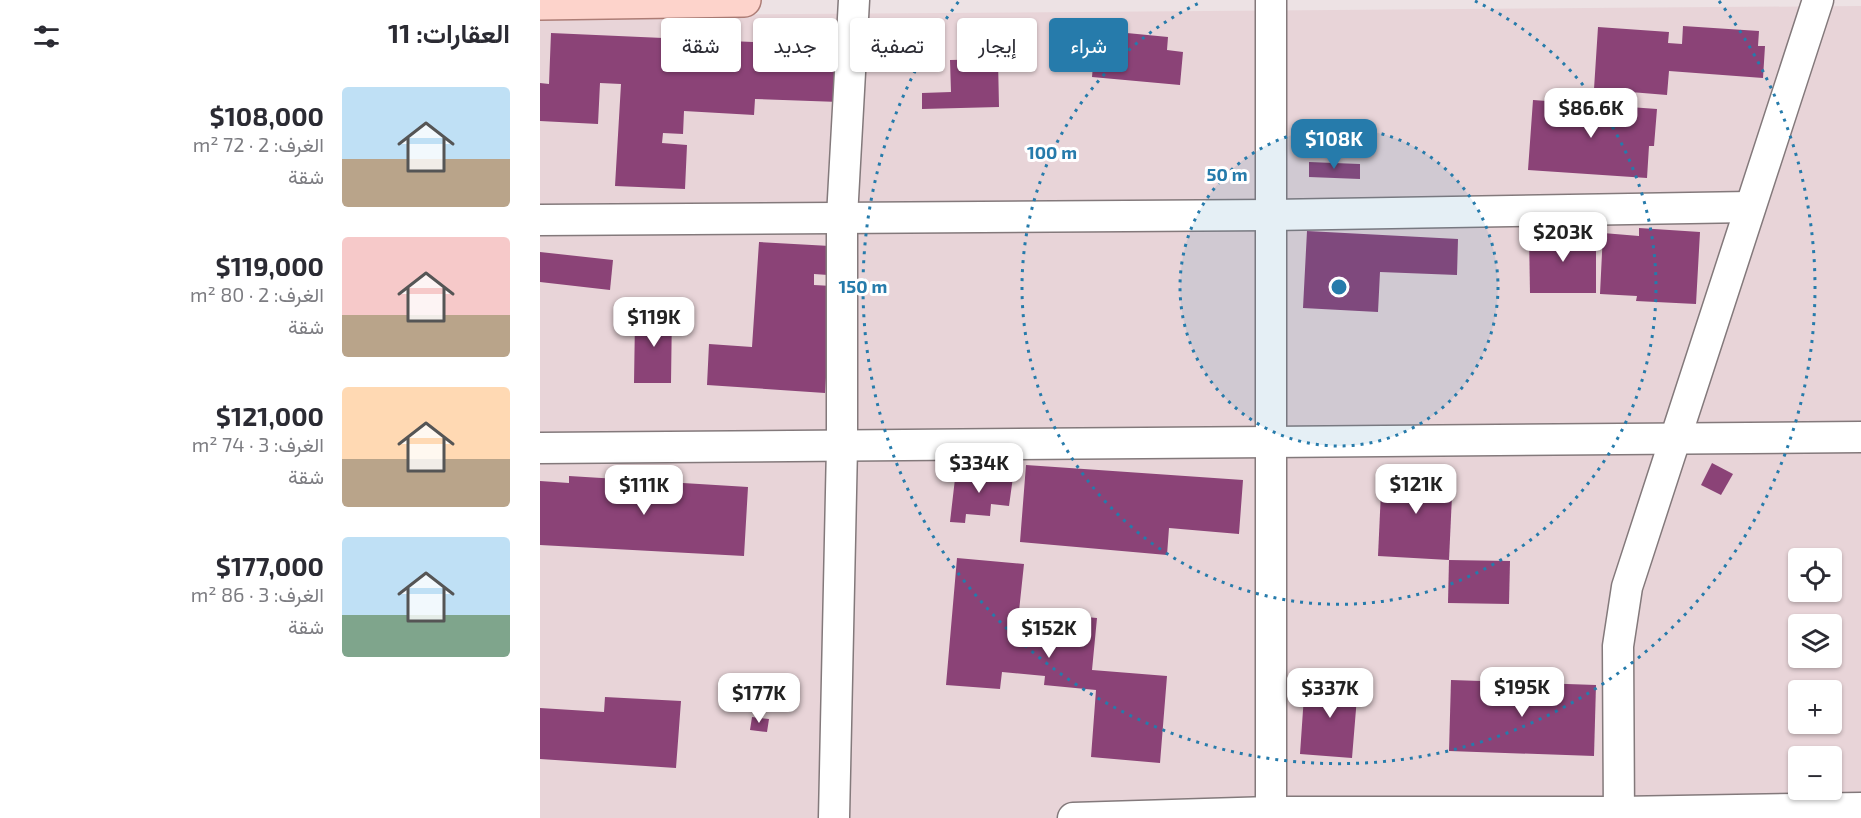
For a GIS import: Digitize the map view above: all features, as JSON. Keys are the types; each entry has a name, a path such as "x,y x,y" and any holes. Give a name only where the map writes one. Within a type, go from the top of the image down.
{"main road":[{"path":"540,3 744,0"}],"street":[{"path":"834,818 842,446 843,217 854,0"},
{"path":"1271,0 1271,815"},
{"path":"1619,815 1618,677 1621,615 1634,559 1818,0"},
{"path":"540,220 1272,215 1750,207"},
{"path":"540,448 1861,437"},
{"path":"1073,818 1271,815 1619,815 1861,808"}],"shaded area":[{"path":"1861,6 1861,818 540,818 540,16"}],"building":[{"path":"1683,26 1759,31 1758,46 1765,46 1763,78 1669,71 1667,95 1594,89 1598,27 1669,32 1668,43 1682,44"},
{"path":"551,33 661,38 661,72 741,72 741,42 753,42 753,72 838,72 838,46 841,46 839,102 755,99 754,115 684,111 683,134 663,133 662,143 687,145 685,189 615,186 621,84 600,83 598,124 540,121 540,83 549,84"},
{"path":"1128,33 1168,37 1167,50 1183,52 1180,85 1092,77 1092,72 1128,72"},
{"path":"950,60 957,60 957,72 998,72 999,107 922,109 922,93 951,92"},
{"path":"1533,100 1657,109 1654,146 1649,146 1647,178 1528,170"},
{"path":"1309,162 1360,164 1360,179 1309,177"},
{"path":"1639,228 1700,232 1696,304 1636,301 1637,296 1600,294 1603,233 1639,236"},
{"path":"1307,231 1458,239 1457,275 1380,272 1378,312 1303,308"},
{"path":"1529,234 1596,234 1596,293 1530,293"},
{"path":"759,242 830,246 828,275 814,274 814,285 832,286 825,393 707,385 709,344 752,347"},
{"path":"540,252 613,260 610,290 540,282"},
{"path":"648,309 672,310 671,383 634,383 635,320 648,321"},
{"path":"1712,463 1733,474 1721,495 1701,485"},
{"path":"1026,465 1243,480 1239,534 1169,528 1167,555 1020,542"},
{"path":"956,470 1013,477 1009,506 991,504 990,516 966,514 965,523 950,522"},
{"path":"1382,470 1453,474 1449,560 1378,556"},
{"path":"569,476 748,487 744,556 540,545 540,481 569,483"},
{"path":"957,558 1024,564 1019,611 1097,618 1092,670 1167,676 1160,763 1091,757 1096,690 1044,685 1045,676 1002,672 1000,689 946,685"},
{"path":"1449,560 1510,561 1509,604 1448,603"},
{"path":"1451,680 1596,685 1594,756 1449,751"},
{"path":"1305,681 1370,687 1369,698 1357,697 1352,758 1300,754"},
{"path":"605,697 681,701 676,768 540,759 540,708 604,712"},
{"path":"752,717 769,719 767,732 750,730"}]}
